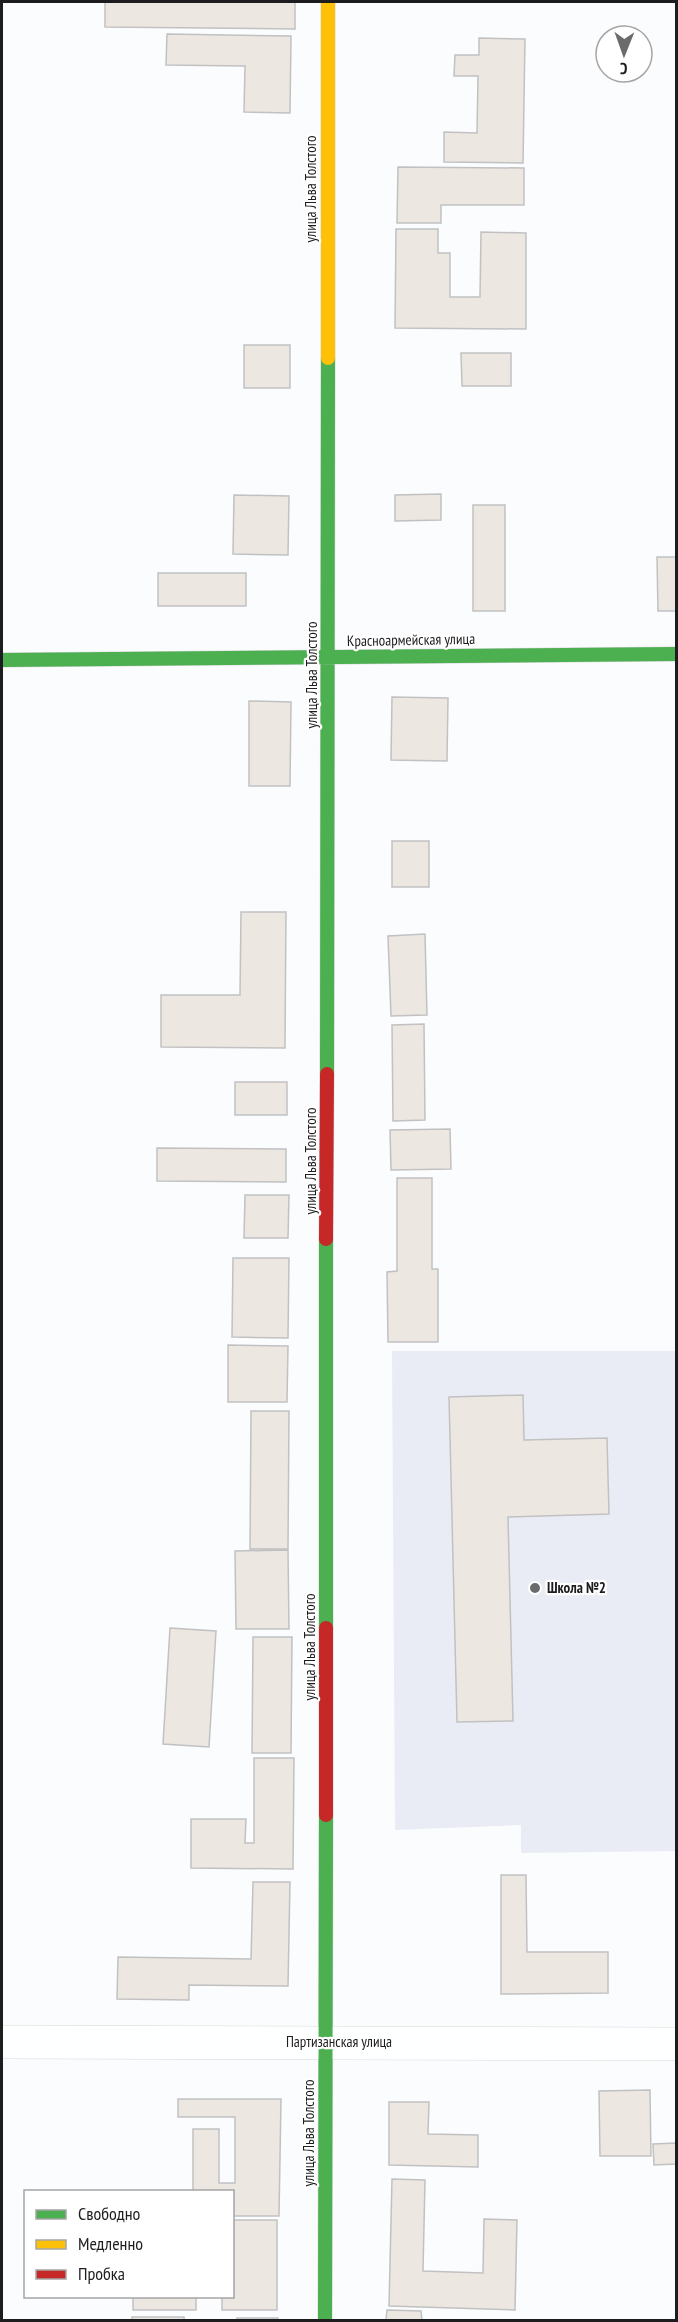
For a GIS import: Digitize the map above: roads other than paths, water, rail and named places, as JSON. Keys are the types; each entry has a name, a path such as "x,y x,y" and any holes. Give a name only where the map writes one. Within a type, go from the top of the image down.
{"street":[{"name":"улица Льва Толстого","path":"325,2320 328,2"},
{"name":"Красноармейская улица","path":"2,660 676,654"},
{"name":"Партизанская улица","path":"2,2042 676,2044"}],"place":[{"name":"Школа №2","path":"535,1588"}]}
